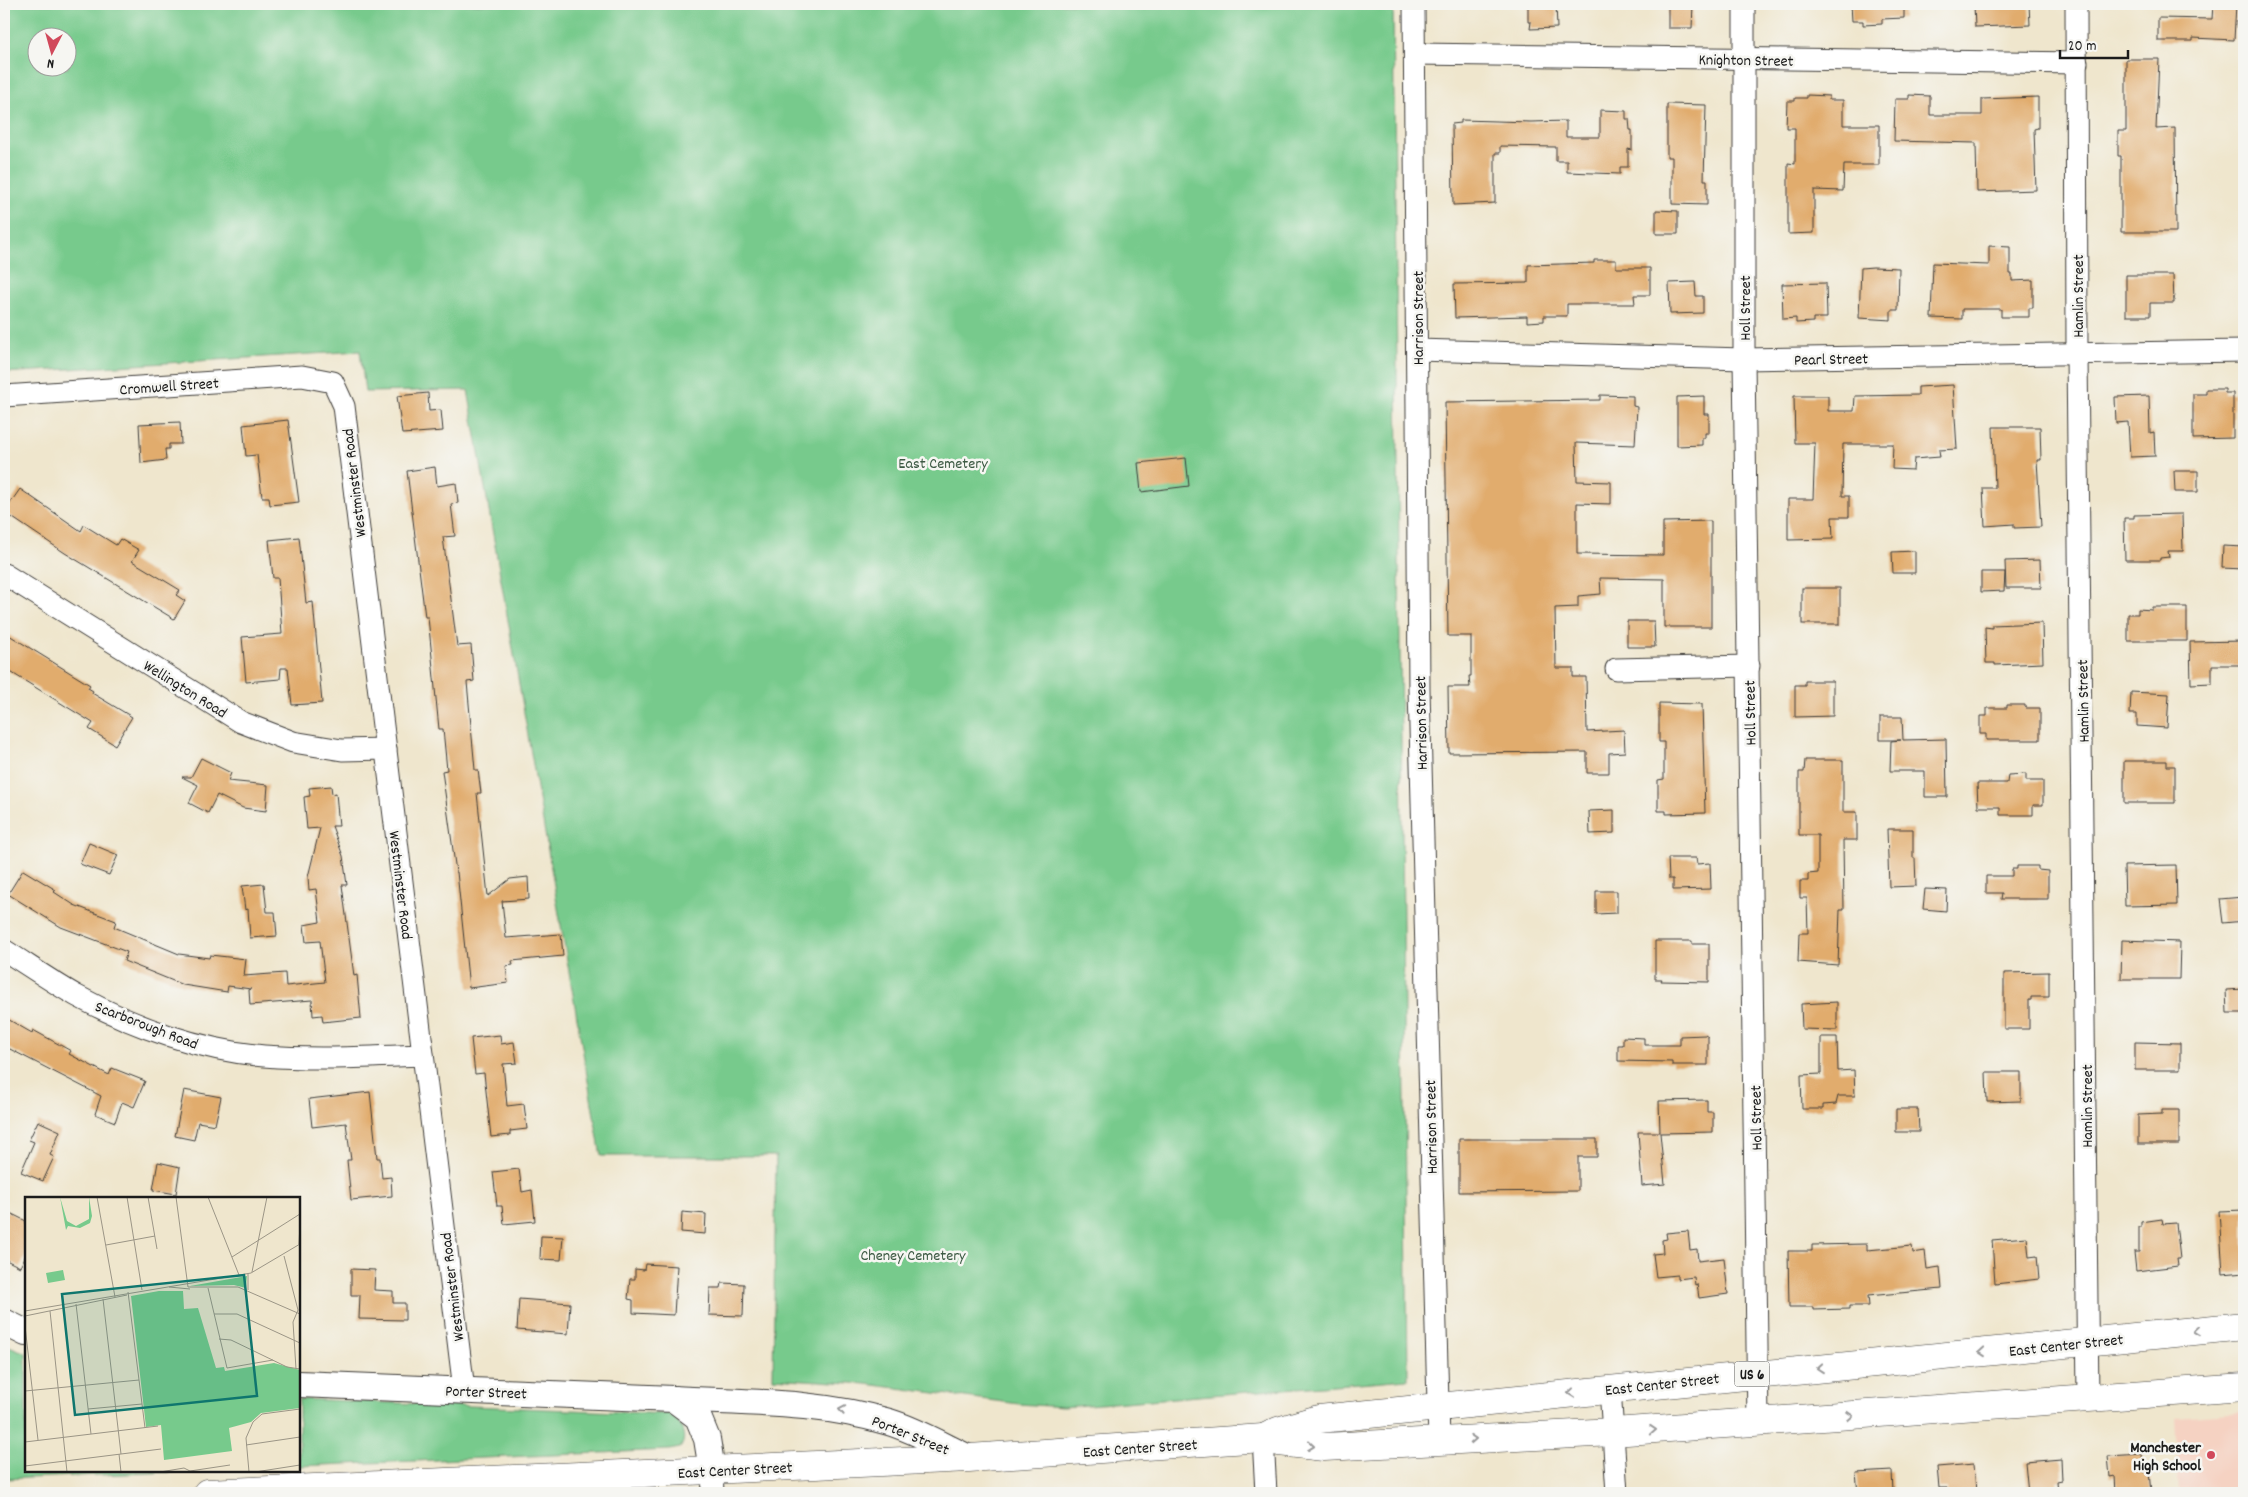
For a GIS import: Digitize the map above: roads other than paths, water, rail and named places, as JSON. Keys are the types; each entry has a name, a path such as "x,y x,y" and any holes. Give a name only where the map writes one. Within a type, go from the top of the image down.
{"main road":[{"name":"East Center Street","path":"1263,1438 1278,1431 1319,1419 2244,1326"},
{"name":"East Center Street","path":"207,1493 712,1482 969,1458 1263,1438 1279,1442 1324,1447 1613,1432 2244,1387"}],"street":[{"name":"Harrison Street","path":"1414,4 1419,689 1438,1441"},
{"name":"Holl Street","path":"1744,4 1744,359 1759,1374 1758,1422"},
{"name":"Hamlin Street","path":"2076,4 2077,354 2088,1399"},
{"name":"Knighton Street","path":"1415,54 2077,64"},
{"name":"Pearl Street","path":"1417,350 1744,359 2244,351"},
{"name":"Cromwell Street","path":"4,396 302,376 333,382"},
{"name":"Westminster Road","path":"333,382 344,406 464,1390"},
{"name":"Wellington Road","path":"4,574 240,722 293,742 342,750 386,749"},
{"path":"1616,669 1748,666"},
{"name":"Scarborough Road","path":"4,950 78,996 138,1024 203,1046 262,1056 306,1058 423,1055"},
{"path":"4,1322 25,1332"},
{"name":"Porter Street","path":"300,1384 674,1398 821,1406 892,1422 969,1458"},
{"path":"1610,1389 1617,1493"},
{"path":"674,1398 698,1416 707,1439 712,1482"},
{"path":"1263,1438 1266,1493"}],"place":[{"name":"Manchester High School","path":"2211,1455"}],"park label":[{"name":"East Cemetery","path":"943,462"},
{"name":"Cheney Cemetery","path":"913,1254"}]}
